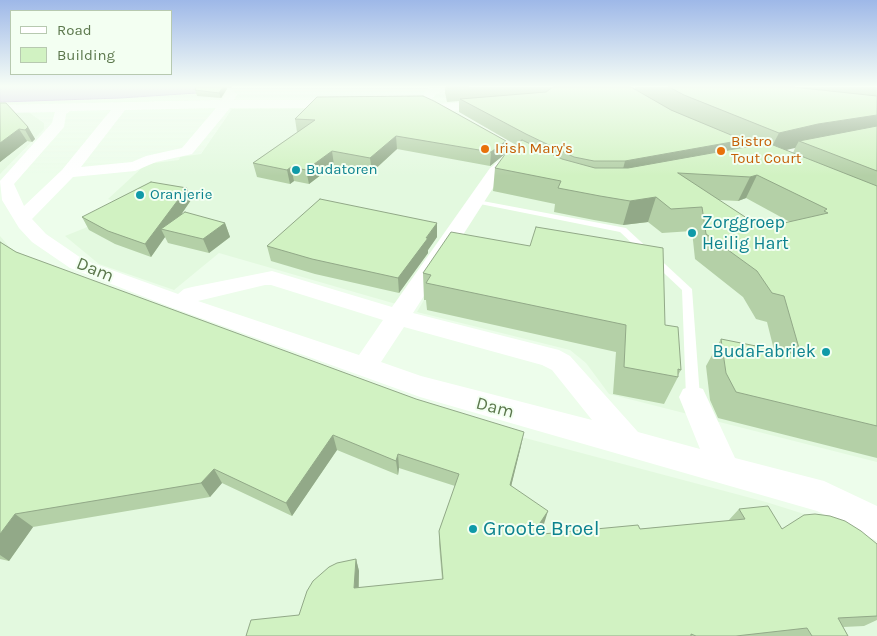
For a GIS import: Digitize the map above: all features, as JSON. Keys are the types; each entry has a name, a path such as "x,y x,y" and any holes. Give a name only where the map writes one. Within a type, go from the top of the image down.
{"street":[{"path":"2,184 59,124 60,117"},
{"path":"23,217 64,177 113,117"},
{"path":"2,184 29,184 135,166 151,159 188,151 216,117"},
{"path":"456,117 462,120"},
{"path":"364,367 496,171 513,151 533,162"},
{"name":"Dam","path":"2,184 26,224 39,238 76,264 364,367 489,406 824,498 877,524"},
{"path":"181,303 192,294 264,278 272,278 397,317 557,360 628,443"},
{"path":"693,398 724,469"}],"lane":[{"path":"475,201 623,230 687,289 693,398"}],"shaded area":[{"path":"0,117 35,117 44,123 44,129 0,174"},
{"path":"227,117 429,117 497,152 494,165 396,304 219,253 174,290 99,264 65,236 85,228 126,205 108,199 146,164 179,160 180,157 201,154"},
{"path":"746,163 877,214 877,462 609,394 586,363 570,350 417,312 479,204 501,173"},
{"path":"0,236 11,249 36,262 391,396 525,438 766,502 820,519 877,561 877,636 0,636"}],"building":[{"path":"0,117 19,117 28,127 25,130 19,129 0,143"},
{"path":"297,117 462,117 506,141 491,152 396,136 370,158 332,151 306,170 291,167 287,170 253,163 315,120 295,119"},
{"path":"493,117 687,117 743,140 625,161 594,161 574,157"},
{"path":"738,117 866,117 818,124 779,133"},
{"path":"877,126 877,171 799,141"},
{"path":"522,140 562,159 595,168 628,168 768,143 877,186 877,426 736,392 726,373 721,339 801,355 784,296 772,293 757,271 706,234 702,207 671,209 656,197 630,201 558,188 561,181 495,168 506,153","holes":["678,173 750,177 757,175 827,209 824,211 828,213 762,228"]},
{"path":"151,182 187,188 145,244 108,231 82,217"},
{"path":"320,199 437,223 398,278 312,259 267,246"},
{"path":"185,212 225,223 203,239 161,229"},
{"path":"536,227 663,248 665,325 678,327 681,370 678,369 678,377 624,367 626,325 426,283 431,275 423,273 451,232 530,246"},
{"path":"0,242 16,252 416,399 524,432 510,485 548,511 532,535 638,525 640,529 745,519 739,509 768,506 782,529 804,515 830,516 845,521 877,544 877,616 838,618 848,636 812,636 807,628 736,636 696,636 691,634 691,636 246,636 251,620 299,615 307,591 313,581 329,567 337,563 356,559 354,588 443,579 439,531 459,474 398,454 396,461 333,435 286,503 214,469 201,483 15,514 0,534"}],"place":[{"name":"Irish Mary's","path":"485,149"},
{"name":"Bistro Tout Court","path":"721,151"},
{"name":"Budatoren","path":"296,170"},
{"name":"Oranjerie","path":"140,195"},
{"name":"Zorggroep Heilig Hart","path":"692,233"},
{"name":"BudaFabriek","path":"826,352"},
{"name":"Groote Broel","path":"473,529"}]}
